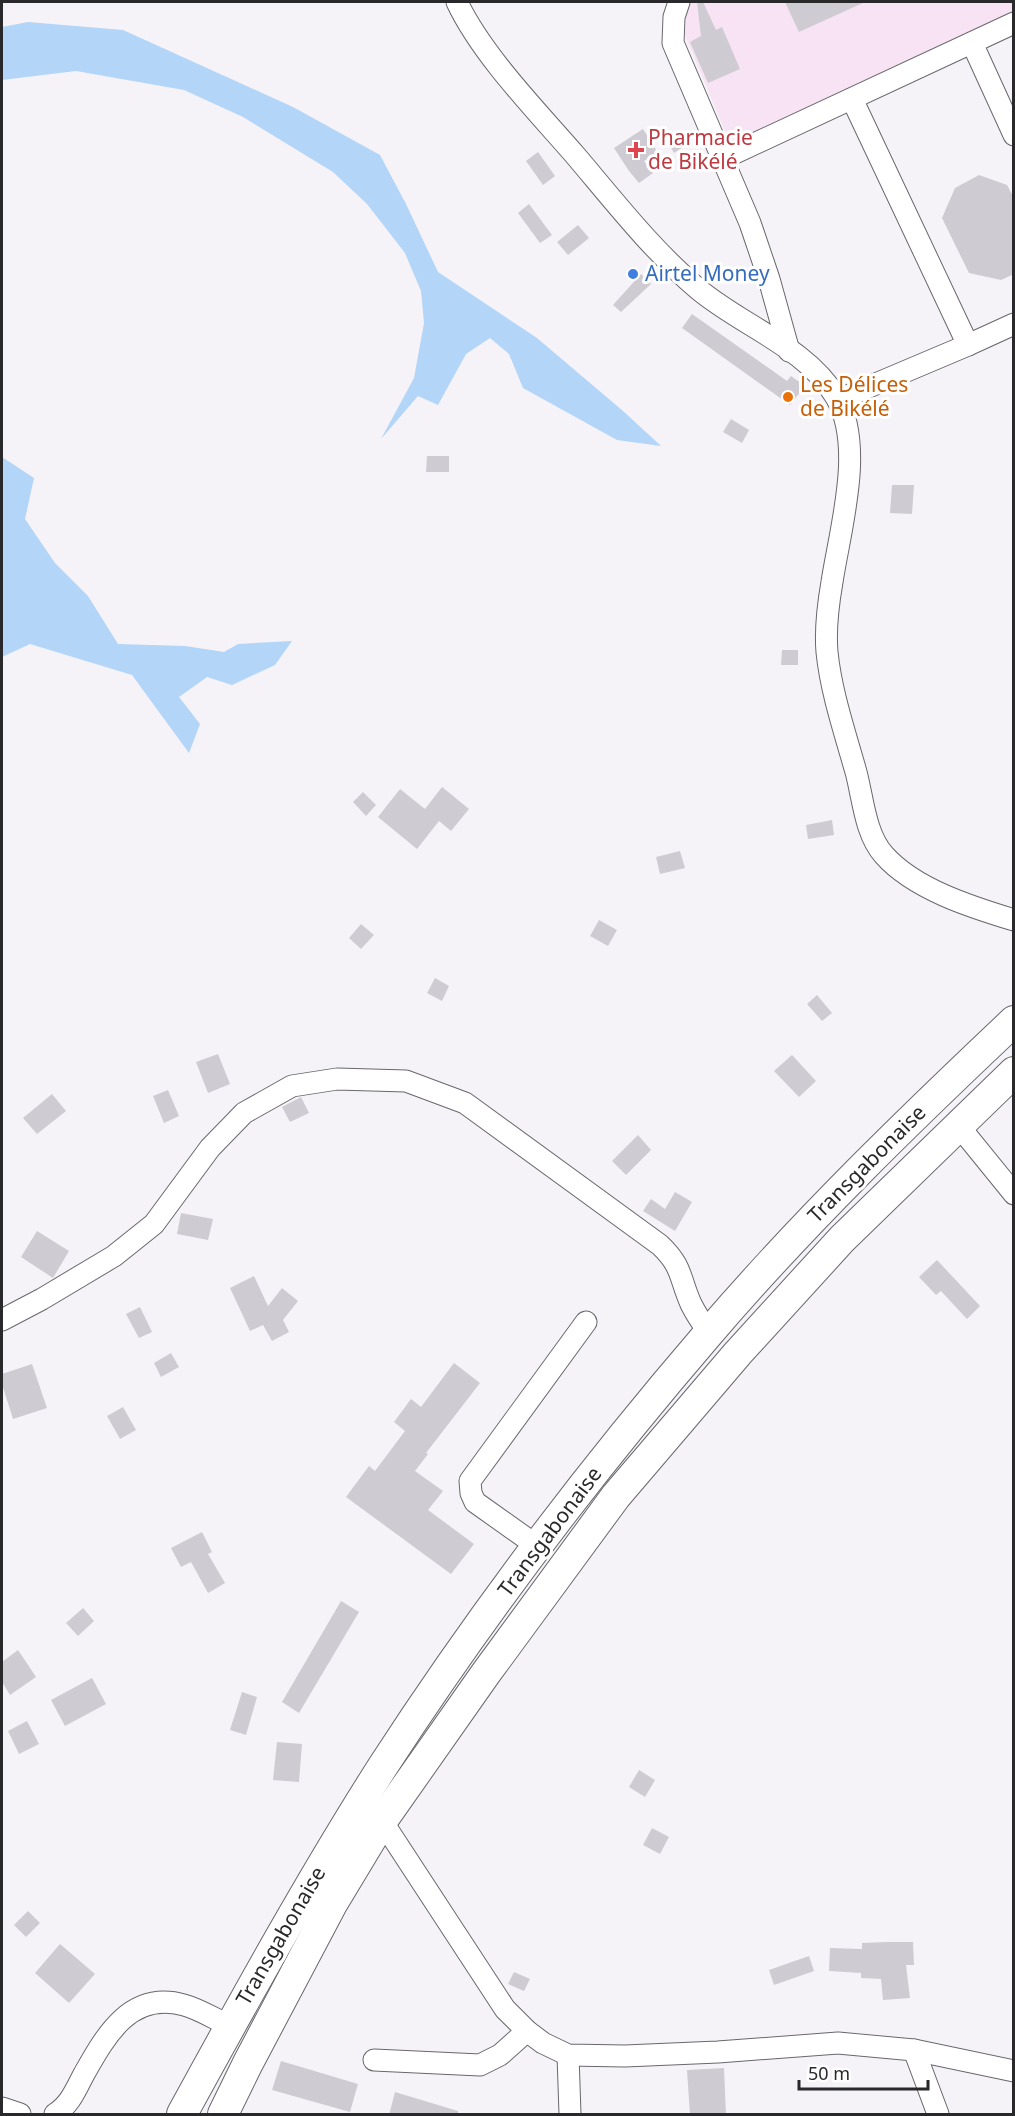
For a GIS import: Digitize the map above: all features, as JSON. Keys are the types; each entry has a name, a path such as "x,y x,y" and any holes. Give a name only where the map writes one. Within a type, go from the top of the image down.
{"highway":[{"name":"Transgabonaise","path":"182,2115 321,1866 383,1767 479,1626 537,1546 709,1332 814,1217 941,1089 1014,1021"},
{"name":"Transgabonaise","path":"223,2115 248,2063 333,1904 382,1821 486,1673 616,1496 738,1353 842,1239 1014,1072"}],"street":[{"path":"457,2 476,35 522,94 662,256 700,291 817,372 838,400 847,427 850,454 846,509 826,628 827,654 841,721 871,834 882,853 900,870 972,908 1014,920"},
{"path":"679,2 674,17 673,43 753,234 769,279 789,351"},
{"path":"722,159 1014,23"},
{"path":"972,43 1014,135"},
{"path":"852,99 968,345"},
{"path":"838,400 1014,324"},
{"path":"2,1320 114,1256 154,1224 210,1148 244,1113 292,1086 337,1079 405,1081 465,1103 660,1245 677,1263 696,1315 709,1332"},
{"path":"958,1125 1014,1194"},
{"path":"537,1546 475,1502 471,1493 470,1481 586,1322"},
{"path":"382,1821 505,2009 543,2043 568,2055 625,2056 838,2043 914,2050 1014,2071"},
{"path":"55,2115 65,2108 91,2062 116,2025 135,2008 158,2002 183,2005 230,2026"},
{"path":"374,2060 480,2066 500,2055 527,2031"},
{"path":"914,2050 938,2115"},
{"path":"568,2055 570,2115"},
{"path":"2,2108 20,2115"}],"shaded area":[{"path":"691,2 1013,2 1013,12 730,143 685,35 686,10"}],"water":[{"path":"28,22 123,30 293,107 380,155 438,272 537,338 661,446 617,440 523,388 509,354 490,338 466,354 438,405 418,396 381,439 414,378 424,323 421,291 405,253 367,204 333,172 243,117 184,90 76,71 2,80 2,27"},
{"path":"2,457 34,478 25,519 55,563 88,596 118,644 185,646 224,652 238,644 292,641 275,665 232,685 207,677 179,697 200,724 189,753 132,675 30,644 2,657"}],"building":[{"path":"697,2 703,2 716,30 722,27 740,69 708,83 690,42 701,36"},
{"path":"785,2 865,2 799,32"},
{"name":"Pharmacie de Bikélé","path":"643,129 658,153 644,161 653,173 639,183 614,148"},
{"path":"678,132 686,145 674,153 666,139"},
{"path":"538,152 555,176 543,185 526,161"},
{"path":"979,175 1007,185 1014,198 1014,274 1001,280 969,273 942,218 955,188"},
{"path":"529,204 552,235 540,243 518,213"},
{"path":"578,225 589,238 568,255 557,242"},
{"path":"641,274 651,284 621,312 613,305"},
{"path":"692,314 787,381 791,376 805,386 790,405 682,328"},
{"path":"731,419 749,430 742,443 723,432"},
{"path":"427,456 449,456 449,472 426,472"},
{"path":"892,485 914,485 912,514 890,513"},
{"path":"782,650 798,650 798,665 781,665"},
{"path":"442,787 469,809 451,831 439,821 417,849 378,817 400,789 425,809"},
{"path":"363,792 376,805 366,816 353,802"},
{"path":"832,820 834,835 808,839 806,825"},
{"path":"680,851 685,868 660,874 656,857"},
{"path":"599,920 617,930 608,946 590,936"},
{"path":"361,924 374,935 361,949 349,938"},
{"path":"435,978 449,986 442,1001 427,993"},
{"path":"817,995 832,1013 822,1021 807,1004"},
{"path":"218,1054 230,1084 208,1093 196,1062"},
{"path":"792,1055 816,1081 799,1097 774,1071"},
{"path":"168,1090 179,1116 164,1123 153,1096"},
{"path":"52,1094 66,1111 37,1134 23,1118"},
{"path":"301,1097 309,1113 290,1122 282,1107"},
{"path":"638,1135 651,1150 626,1175 612,1161"},
{"path":"675,1192 692,1202 675,1231 643,1211 651,1199 665,1209"},
{"path":"181,1213 213,1219 208,1240 177,1234"},
{"path":"37,1231 69,1251 53,1278 21,1257"},
{"path":"937,1260 980,1306 967,1319 941,1291 936,1295 919,1277"},
{"path":"254,1276 268,1306 282,1288 298,1301 283,1320 289,1332 272,1341 263,1325 250,1331 230,1288"},
{"path":"140,1307 152,1332 139,1338 126,1314"},
{"path":"171,1353 179,1367 161,1377 154,1363"},
{"path":"454,1363 480,1383 426,1453 428,1454 415,1471 443,1491 428,1510 474,1544 451,1574 346,1497 369,1466 375,1471 405,1431 394,1422 411,1399 421,1407"},
{"path":"32,1364 47,1408 13,1419 2,1384 2,1374"},
{"path":"123,1407 136,1430 120,1439 107,1416"},
{"path":"202,1532 212,1552 208,1554 225,1583 208,1593 191,1562 181,1567 171,1548"},
{"path":"341,1601 359,1612 299,1713 282,1702"},
{"path":"83,1608 94,1621 78,1636 66,1623"},
{"path":"18,1650 36,1677 10,1695 2,1682 2,1662"},
{"path":"92,1678 106,1704 65,1726 51,1700"},
{"path":"242,1692 257,1697 246,1735 230,1730"},
{"path":"27,1721 39,1744 19,1754 8,1731"},
{"path":"277,1742 302,1744 299,1782 273,1780"},
{"path":"639,1770 655,1780 645,1797 629,1787"},
{"path":"652,1828 669,1837 660,1854 643,1845"},
{"path":"28,1911 40,1923 26,1937 14,1925"},
{"path":"913,1942 914,1965 906,1965 910,1998 883,2000 881,1979 861,1978 861,1973 829,1971 830,1948 862,1949 862,1943"},
{"path":"60,1944 95,1974 69,2003 35,1973"},
{"path":"809,1956 814,1971 774,1985 769,1970"},
{"path":"514,1972 530,1979 524,1991 508,1984"},
{"path":"281,2061 358,2084 350,2112 272,2090"},
{"path":"724,2068 726,2115 690,2115 687,2070"},
{"path":"395,2092 458,2111 458,2115 389,2115"}],"place":[{"name":"Pharmacie de Bikélé","path":"636,150"},
{"name":"Airtel Money","path":"633,274"},
{"name":"Les Délices de Bikélé","path":"788,397"}]}
